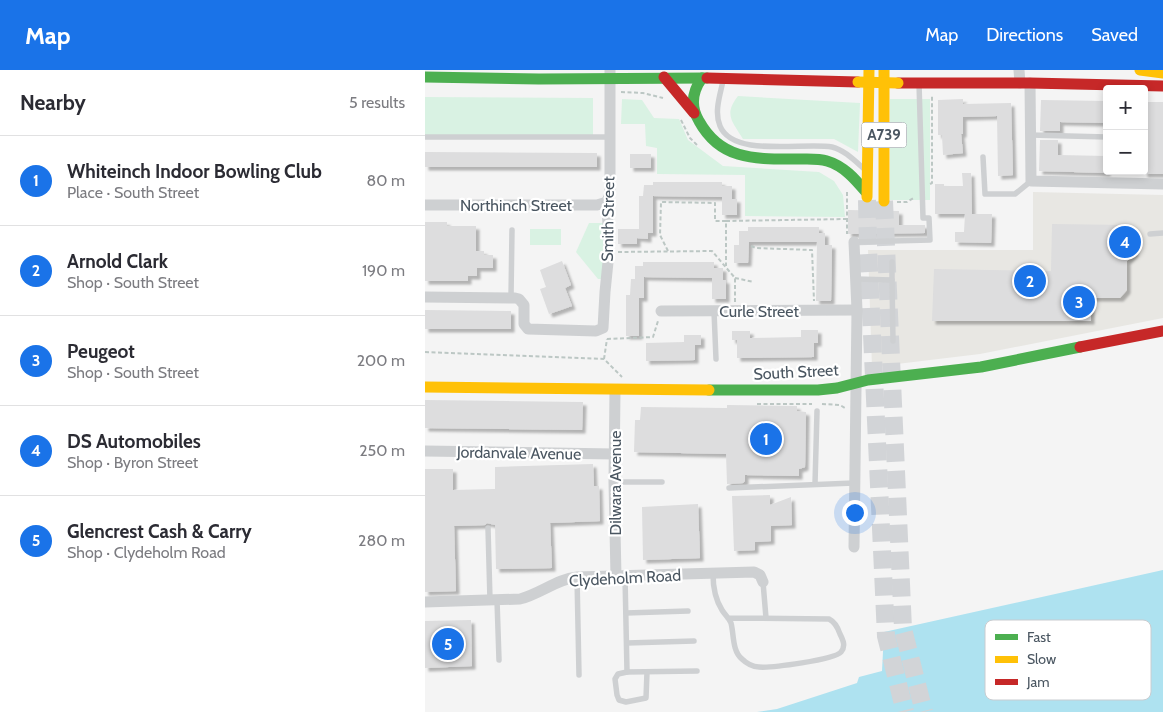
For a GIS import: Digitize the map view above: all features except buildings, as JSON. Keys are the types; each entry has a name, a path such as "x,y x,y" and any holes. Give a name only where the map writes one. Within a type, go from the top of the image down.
{"street":[{"name":"A739","path":"869,70 875,178 884,201"},
{"name":"A739","path":"694,113 703,130 717,145 725,150 741,157 751,158 827,160 842,167 867,196 875,178 884,70"},
{"path":"1019,70 1025,83 1030,135 1031,181 1163,184"},
{"path":"1141,70 1163,72"},
{"path":"425,77 539,79 610,74 723,78 788,75 858,82 1163,86"},
{"name":"Smith Street","path":"604,334 605,292 609,252 607,202 610,193 610,74"},
{"path":"663,77 694,113"},
{"path":"694,113 693,91 702,78"},
{"name":"Northinch Street","path":"425,205 597,205 607,202"},
{"path":"853,547 857,310 854,242"},
{"path":"425,297 511,297 519,299 524,305 524,324 529,329 604,334"},
{"name":"Curle Street","path":"661,311 857,310"},
{"name":"South Street","path":"425,387 799,391 828,389 873,380 978,368 1163,331"},
{"name":"Dilwara Avenue","path":"615,390 613,482 620,576"},
{"name":"Jordanvale Avenue","path":"425,451 613,454"},
{"name":"Clydeholm Road","path":"425,602 525,598 563,580 577,577 754,572 760,575 763,582"}],"lane":[{"path":"723,78 718,114 720,126 732,139 743,144 763,146 833,148 845,152 875,178"},
{"path":"854,242 930,240 929,218 923,218 919,83"},
{"path":"1030,135 1103,137"},
{"path":"425,136 609,137"},
{"path":"983,158 985,194 1015,194 1031,181"},
{"path":"511,297 512,230"},
{"path":"1150,234 1163,233"},
{"path":"892,262 893,341"},
{"path":"856,280 892,280"},
{"path":"714,311 716,359"},
{"path":"815,484 817,411"},
{"path":"613,482 662,482"},
{"path":"729,488 854,483"},
{"path":"488,528 499,660"},
{"path":"713,574 715,594 720,607 729,618 737,654 745,662 753,666 763,667 810,662 837,655 843,649 844,645 839,632 833,621 829,619 729,618"},
{"path":"620,576 626,613 627,672"},
{"path":"577,577 579,675"},
{"path":"763,582 766,618"},
{"path":"626,613 688,611"},
{"path":"627,643 694,641"},
{"path":"647,672 646,698 622,702 617,695 616,676 618,674 627,672 697,671"}],"path":[{"path":"611,93 643,93 665,99"},
{"path":"696,138 702,145"},
{"path":"667,251 660,235 661,202 715,203 715,221 847,219"},
{"path":"726,221 726,266"},
{"path":"751,246 756,248 812,250 815,311"},
{"path":"609,252 712,251 735,278 735,311"},
{"path":"735,278 754,282"},
{"path":"425,352 604,359 604,334 653,337 661,311"}],"shaded area":[{"path":"1033,192 1163,195 1163,318 980,354 872,367 868,250 1033,250"}],"green space":[{"path":"738,96 860,103 858,152 834,139 743,139 733,123 730,113 733,103"},
{"path":"425,97 593,98 593,136 425,135"},
{"path":"622,99 642,100 654,118 679,119 688,140 723,166 819,172 834,181 843,195 845,217 745,216 745,175 657,174 657,148 646,146 645,124 621,124"},
{"path":"890,99 930,99 930,200 890,200"},
{"path":"589,223 607,223 607,279 598,279 576,252"},
{"path":"530,229 561,229 561,245 530,245"}],"water":[{"path":"1163,570 1163,712 757,712 777,709 857,683 859,677 882,671 884,632"}],"tunnel":[{"path":"867,200 886,636 905,712"},
{"path":"884,201 903,629 924,712"}],"traffic: fast":[{"path":"425,77 539,79 707,78"},
{"path":"702,78 694,94 694,110 708,134 718,144 729,151 754,158 816,159 827,161 844,170 866,192"},
{"path":"709,390 818,390 837,388 868,380 981,367 1080,347"}],"traffic: slow":[{"path":"867,197 869,70"},
{"path":"884,70 884,201"},
{"path":"1140,70 1163,73"},
{"path":"858,82 898,83"},
{"path":"425,387 709,390"}],"traffic: jam":[{"path":"664,77 694,113"},
{"path":"707,78 858,82"},
{"path":"898,83 1163,86"},
{"path":"1080,347 1163,331"}],"place":[{"name":"DS Automobiles","path":"1125,242"},
{"name":"Arnold Clark","path":"1030,281"},
{"name":"Peugeot","path":"1079,302"},
{"name":"Whiteinch Indoor Bowling Club","path":"766,439"},
{"name":"Glencrest Cash & Carry","path":"448,644"}]}
